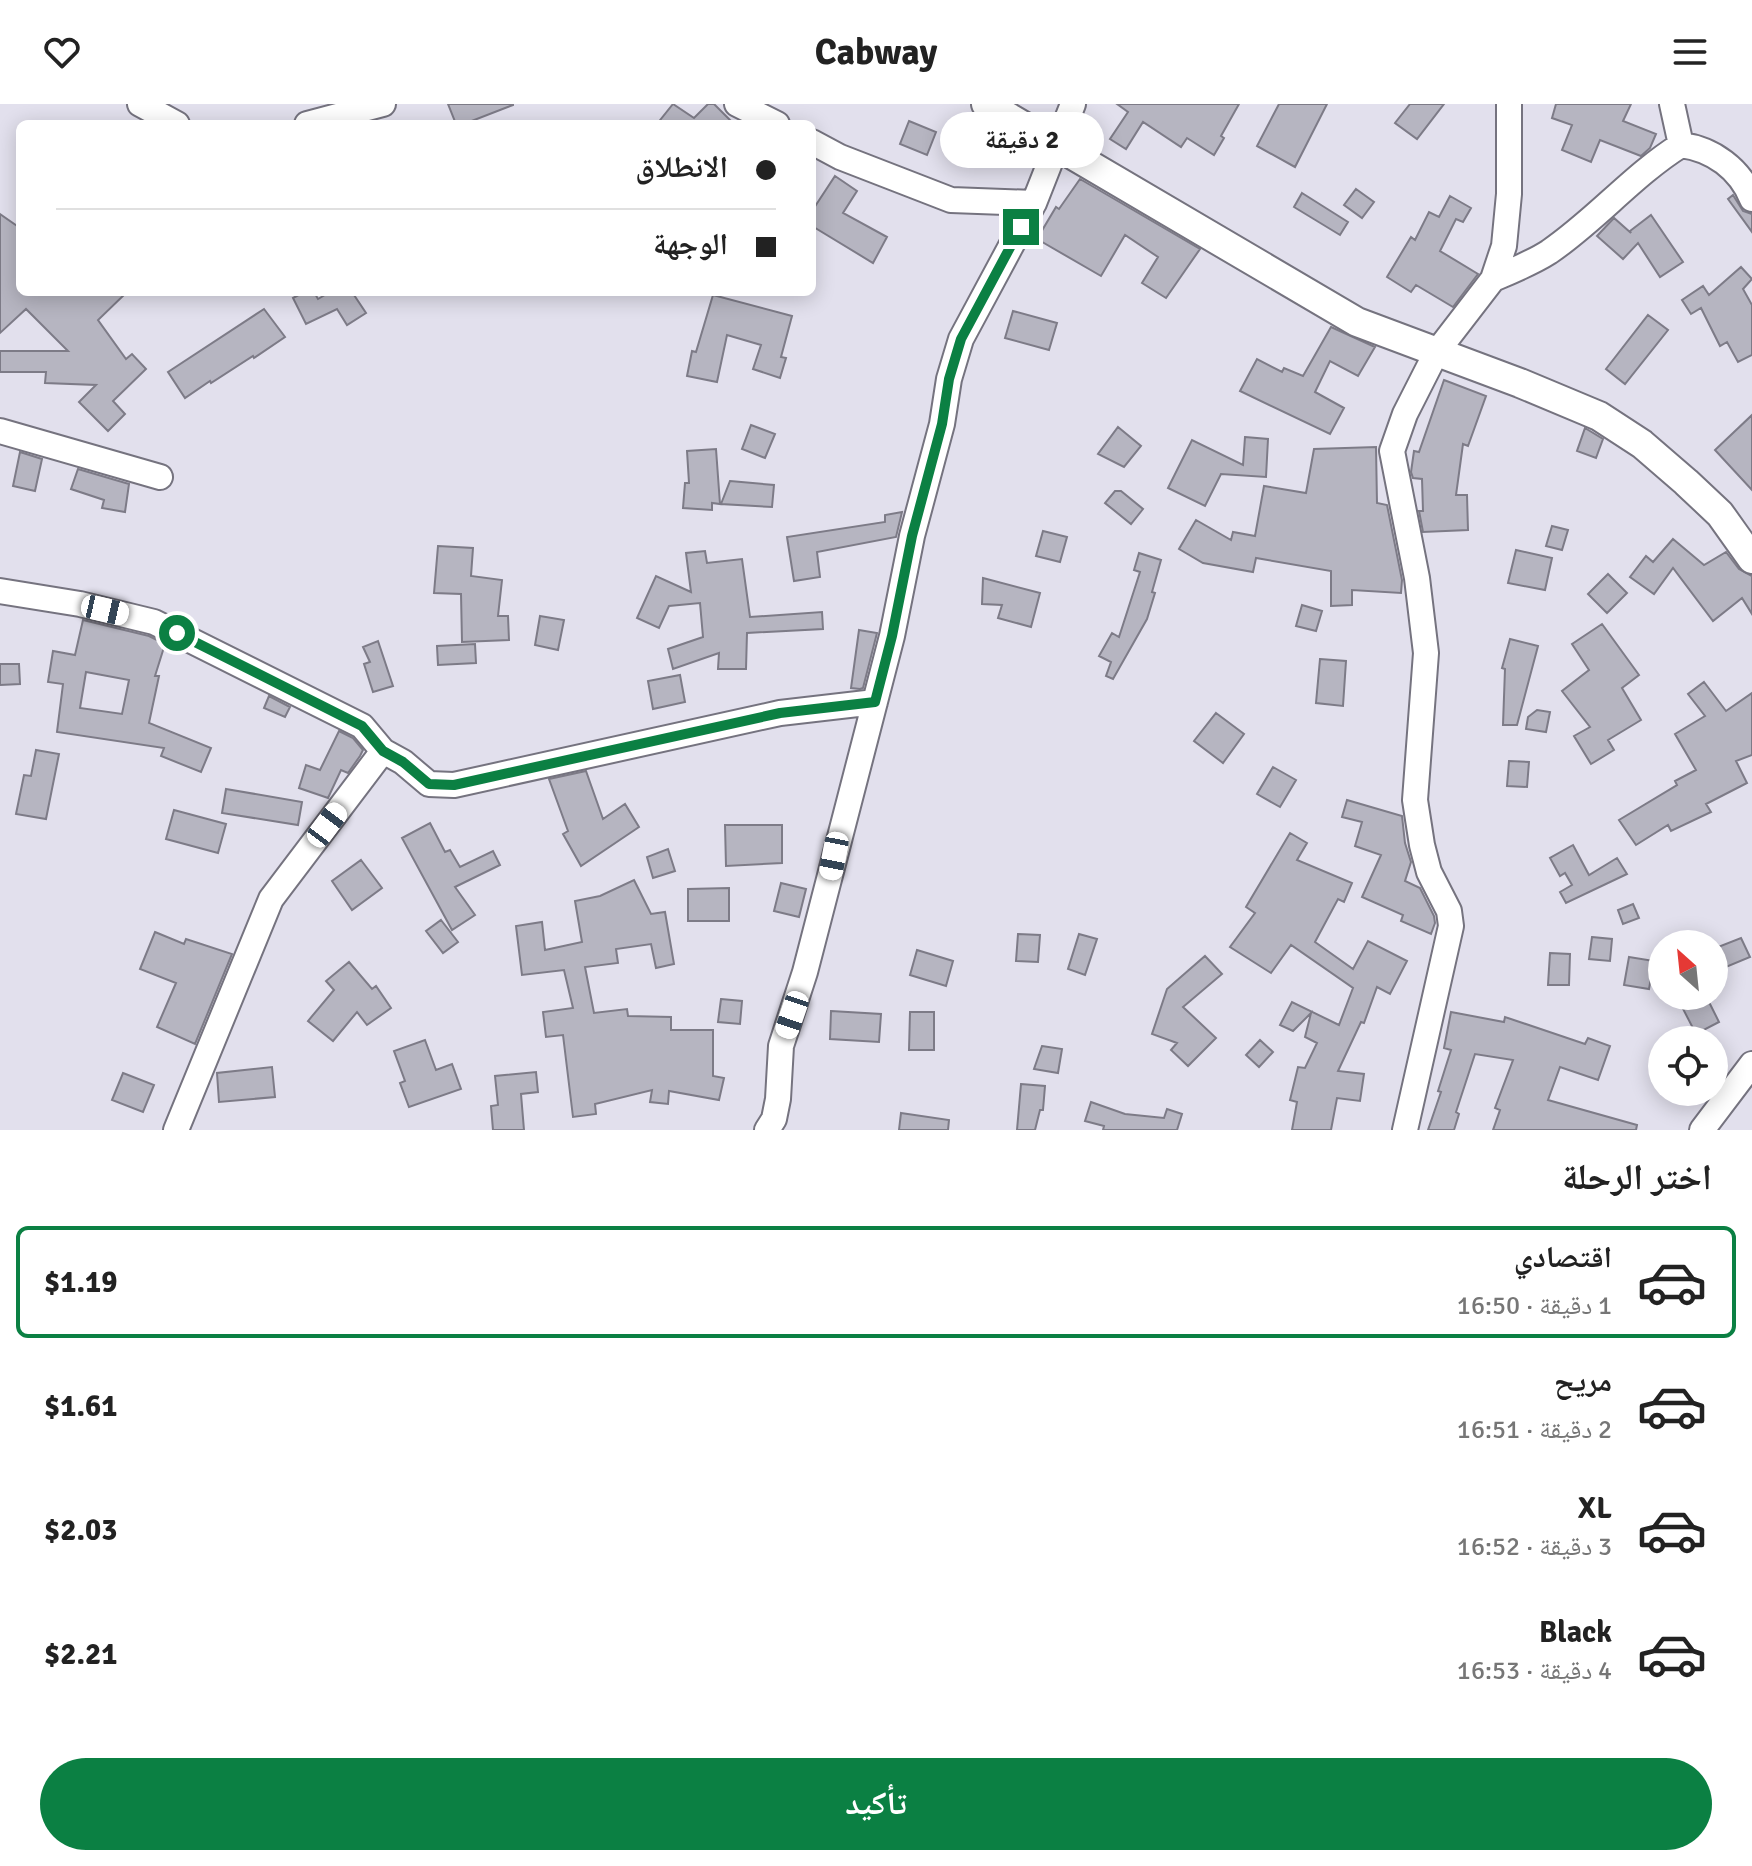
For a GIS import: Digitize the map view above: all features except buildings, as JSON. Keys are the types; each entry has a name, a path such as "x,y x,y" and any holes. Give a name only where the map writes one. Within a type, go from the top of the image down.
{"street":[{"path":"140,104 170,120"},
{"path":"322,120 383,104"},
{"path":"737,104 769,120"},
{"path":"986,104 1357,322 1599,416 1642,444 1720,514 1752,559"},
{"path":"767,1130 774,1119 778,1099 781,1046 805,972 892,636 912,536 942,424 949,379 961,339 1034,203 1073,104"},
{"path":"1405,1130 1451,926 1449,911 1429,872 1415,800 1426,653 1417,578 1392,451 1405,414 1436,353 1493,279 1504,246 1509,194 1509,104"},
{"path":"1672,104 1681,145"},
{"path":"816,144 840,157 951,200 1034,203"},
{"path":"1493,279 1549,252 1597,214 1638,175 1681,145 1703,150 1726,164 1740,177 1752,199"},
{"path":"0,431 160,477"},
{"path":"0,591 80,604 154,622 362,726 383,751 403,762 429,784 454,785 780,713 875,702"},
{"path":"176,1130 271,899 383,751"},
{"path":"1702,1130 1752,1064"}],"route":[{"path":"177,633 362,726 383,751 403,762 429,784 454,785 508,775 780,713 875,702 912,536 942,424 949,379 961,339 1021,227"}]}
